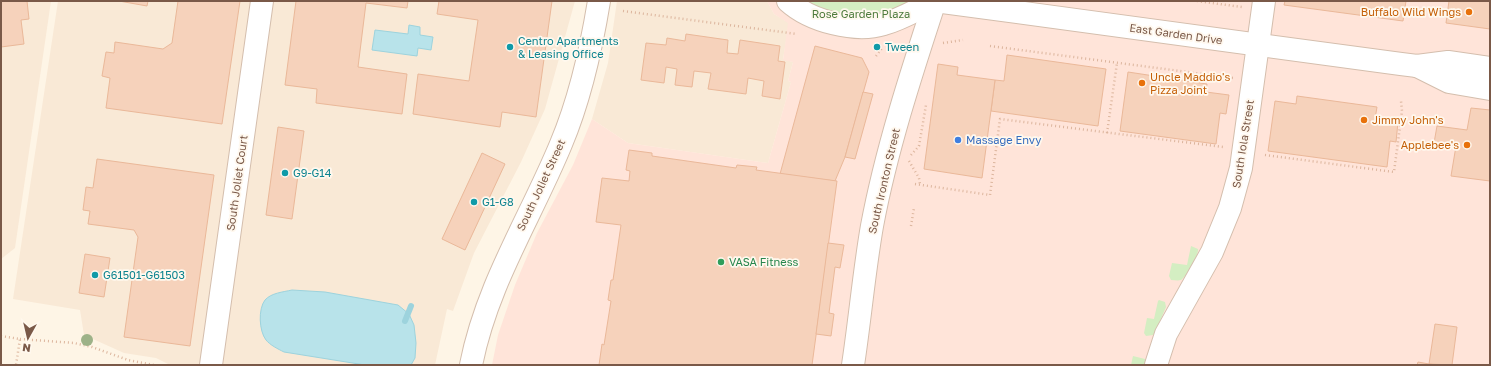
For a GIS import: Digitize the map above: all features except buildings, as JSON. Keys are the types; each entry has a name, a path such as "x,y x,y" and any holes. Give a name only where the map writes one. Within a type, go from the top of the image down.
{"street":[{"name":"South Joliet Court","path":"212,365 262,1"},
{"name":"South Joliet Street","path":"471,365 478,333 491,294 559,149 572,115 590,48 599,1"},
{"path":"788,1 807,14 824,20 855,26 870,27 897,19 935,1"},
{"name":"East Garden Drive","path":"935,1 1417,66 1448,62 1490,68"},
{"name":"South Ironton Street","path":"853,365 872,227 879,192 920,47 935,1"},
{"name":"South Iola Street","path":"1156,365 1166,334 1210,256 1230,208 1241,168 1257,45 1254,4"},
{"name":"East Garden Drive","path":"1417,66 1449,82 1490,89"}],"path":[{"path":"1197,1 1254,4"},
{"path":"623,11 797,34 803,37"},
{"path":"938,47 940,43 962,40"},
{"path":"990,46 1233,78 1232,86"},
{"path":"1108,133 1117,63"},
{"path":"920,185 920,178 909,161 919,146 927,101"},
{"path":"1260,155 1394,172 1402,111 1401,101"},
{"path":"915,184 990,194 1000,119 1224,147 1225,140"},
{"path":"911,226 914,208"},
{"path":"1,336 74,343 92,347 128,360 154,365"},
{"path":"16,365 20,339"}],"shaded area":[{"path":"1,1 51,1 15,248 1,259"},
{"path":"58,1 575,1 545,109 521,162 474,253 453,311 447,309 435,365 170,365 156,358 124,353 84,335 80,310 13,299"},
{"path":"617,1 767,1 774,14 789,23 783,59 793,62 788,81 791,82 768,163 628,143 592,119 608,63"},
{"path":"767,1 1490,1 1490,365 492,365 498,335 515,285 537,233 573,165 592,119 628,143 768,163 791,82 788,81 793,62 783,60 788,23 774,14"}],"green space":[{"name":"Rose Garden Plaza","path":"788,1 935,1 877,25"},
{"path":"1191,246 1198,249 1192,266 1181,280 1171,280 1169,276 1172,263 1187,265"},
{"path":"1159,300 1165,302 1166,307 1155,333 1153,335 1146,336 1144,333 1147,318 1154,319"},
{"path":"1133,356 1145,359 1145,365 1131,365"}],"water":[{"path":"409,25 420,27 420,35 433,37 431,50 418,48 417,56 372,50 375,30 408,34"},
{"path":"292,290 325,292 398,305 409,314 414,325 416,343 415,358 411,365 365,365 284,352 274,347 266,340 262,331 260,320 261,309 265,300 270,296"}],"waterway":[{"path":"405,321 411,306"}],"place":[{"name":"Buffalo Wild Wings","path":"1469,12"},
{"name":"Centro Apartments & Leasing Office","path":"510,47"},
{"name":"Tween","path":"877,47"},
{"name":"Uncle Maddio's Pizza Joint","path":"1142,83"},
{"name":"Jimmy John's","path":"1364,120"},
{"name":"Massage Envy","path":"958,140"},
{"name":"Applebee's","path":"1467,145"},
{"name":"G9-G14","path":"285,173"},
{"name":"G1-G8","path":"474,202"},
{"name":"VASA Fitness","path":"721,262"},
{"name":"G61501-G61503","path":"95,275"}]}
